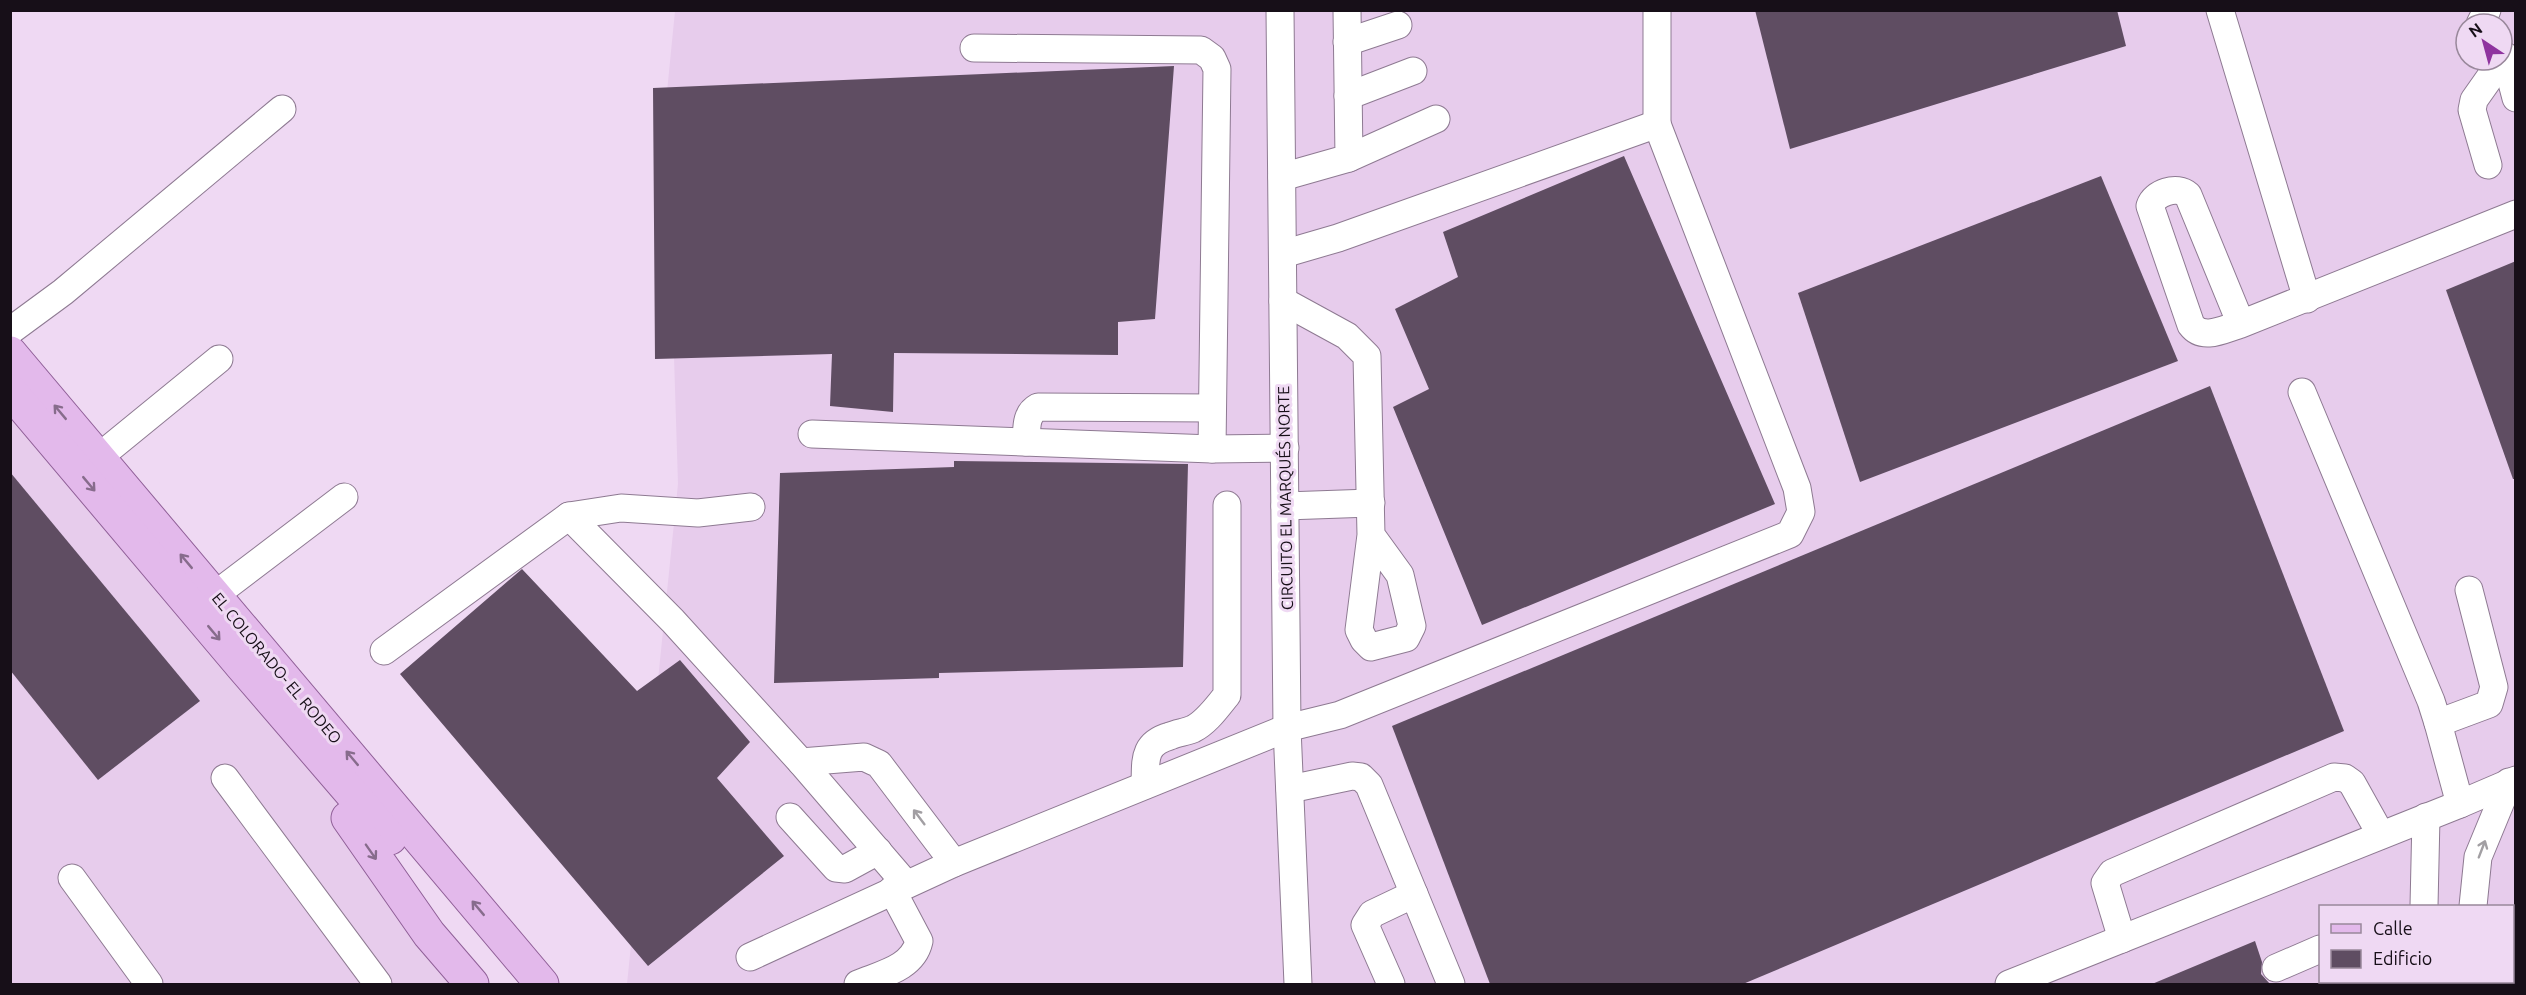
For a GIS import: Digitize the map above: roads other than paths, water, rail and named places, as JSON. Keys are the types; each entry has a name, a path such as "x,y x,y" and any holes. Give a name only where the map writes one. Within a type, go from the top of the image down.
{"main road":[{"name":"EL COLORADO- EL RODEO","path":"10,352 542,984"},
{"name":"EL COLORADO- EL RODEO","path":"10,391 242,666 516,984"},
{"path":"242,666 429,934 472,984"}],"street":[{"name":"CIRCUITO EL MARQUÉS NORTE","path":"1280,10 1287,728 1298,984"},
{"path":"1347,10 1349,158"},
{"path":"750,957 954,863 1145,785 1287,728 1340,715 1790,534 1801,512 1797,488 1657,124 1657,10"},
{"path":"2220,10 2307,298"},
{"path":"1347,42 1398,25"},
{"path":"974,48 1201,50 1212,58 1217,69 1212,449"},
{"path":"1348,96 1413,71"},
{"path":"2488,165 2472,110 2474,100 2492,72"},
{"path":"2508,72 2516,98"},
{"path":"10,331 63,292 282,109"},
{"path":"1282,177 1349,158 1436,119"},
{"path":"1283,254 1338,238 1657,124"},
{"path":"2241,324 2188,195 2183,190 2177,190 2152,199 2150,206 2191,325 2196,332 2205,335 2241,324 2516,214"},
{"path":"1283,301 1347,336 1367,356 1371,535"},
{"path":"99,458 219,359"},
{"path":"2302,392 2431,701 2460,804"},
{"path":"1026,442 1028,417 1031,411 1038,407 1212,408"},
{"path":"812,434 1212,449 1285,448"},
{"path":"215,595 344,497"},
{"path":"1285,506 1371,503"},
{"path":"1145,785 1147,753 1152,744 1159,739 1193,729 1211,715 1227,695 1227,505"},
{"path":"384,651 568,516 621,508 698,513 751,507"},
{"path":"568,516 673,621 878,851 899,887 919,941 916,952 906,963 858,984"},
{"path":"2438,723 2489,704 2493,696 2494,687 2469,590"},
{"path":"801,762 864,757 879,764 954,863"},
{"path":"1290,789 1353,776 1361,777 1369,784 1451,984"},
{"path":"2122,939 2105,883 2112,873 2334,777 2345,778 2352,783 2381,835"},
{"path":"225,778 378,984"},
{"path":"2009,984 2460,804 2512,781"},
{"path":"2473,905 2478,857 2512,781"},
{"path":"790,817 836,867 845,869 878,851"},
{"path":"2423,905 2426,817"},
{"path":"72,878 149,984"},
{"path":"1391,984 1365,925 1372,914 1414,894"},
{"path":"2276,968 2319,950"}]}
